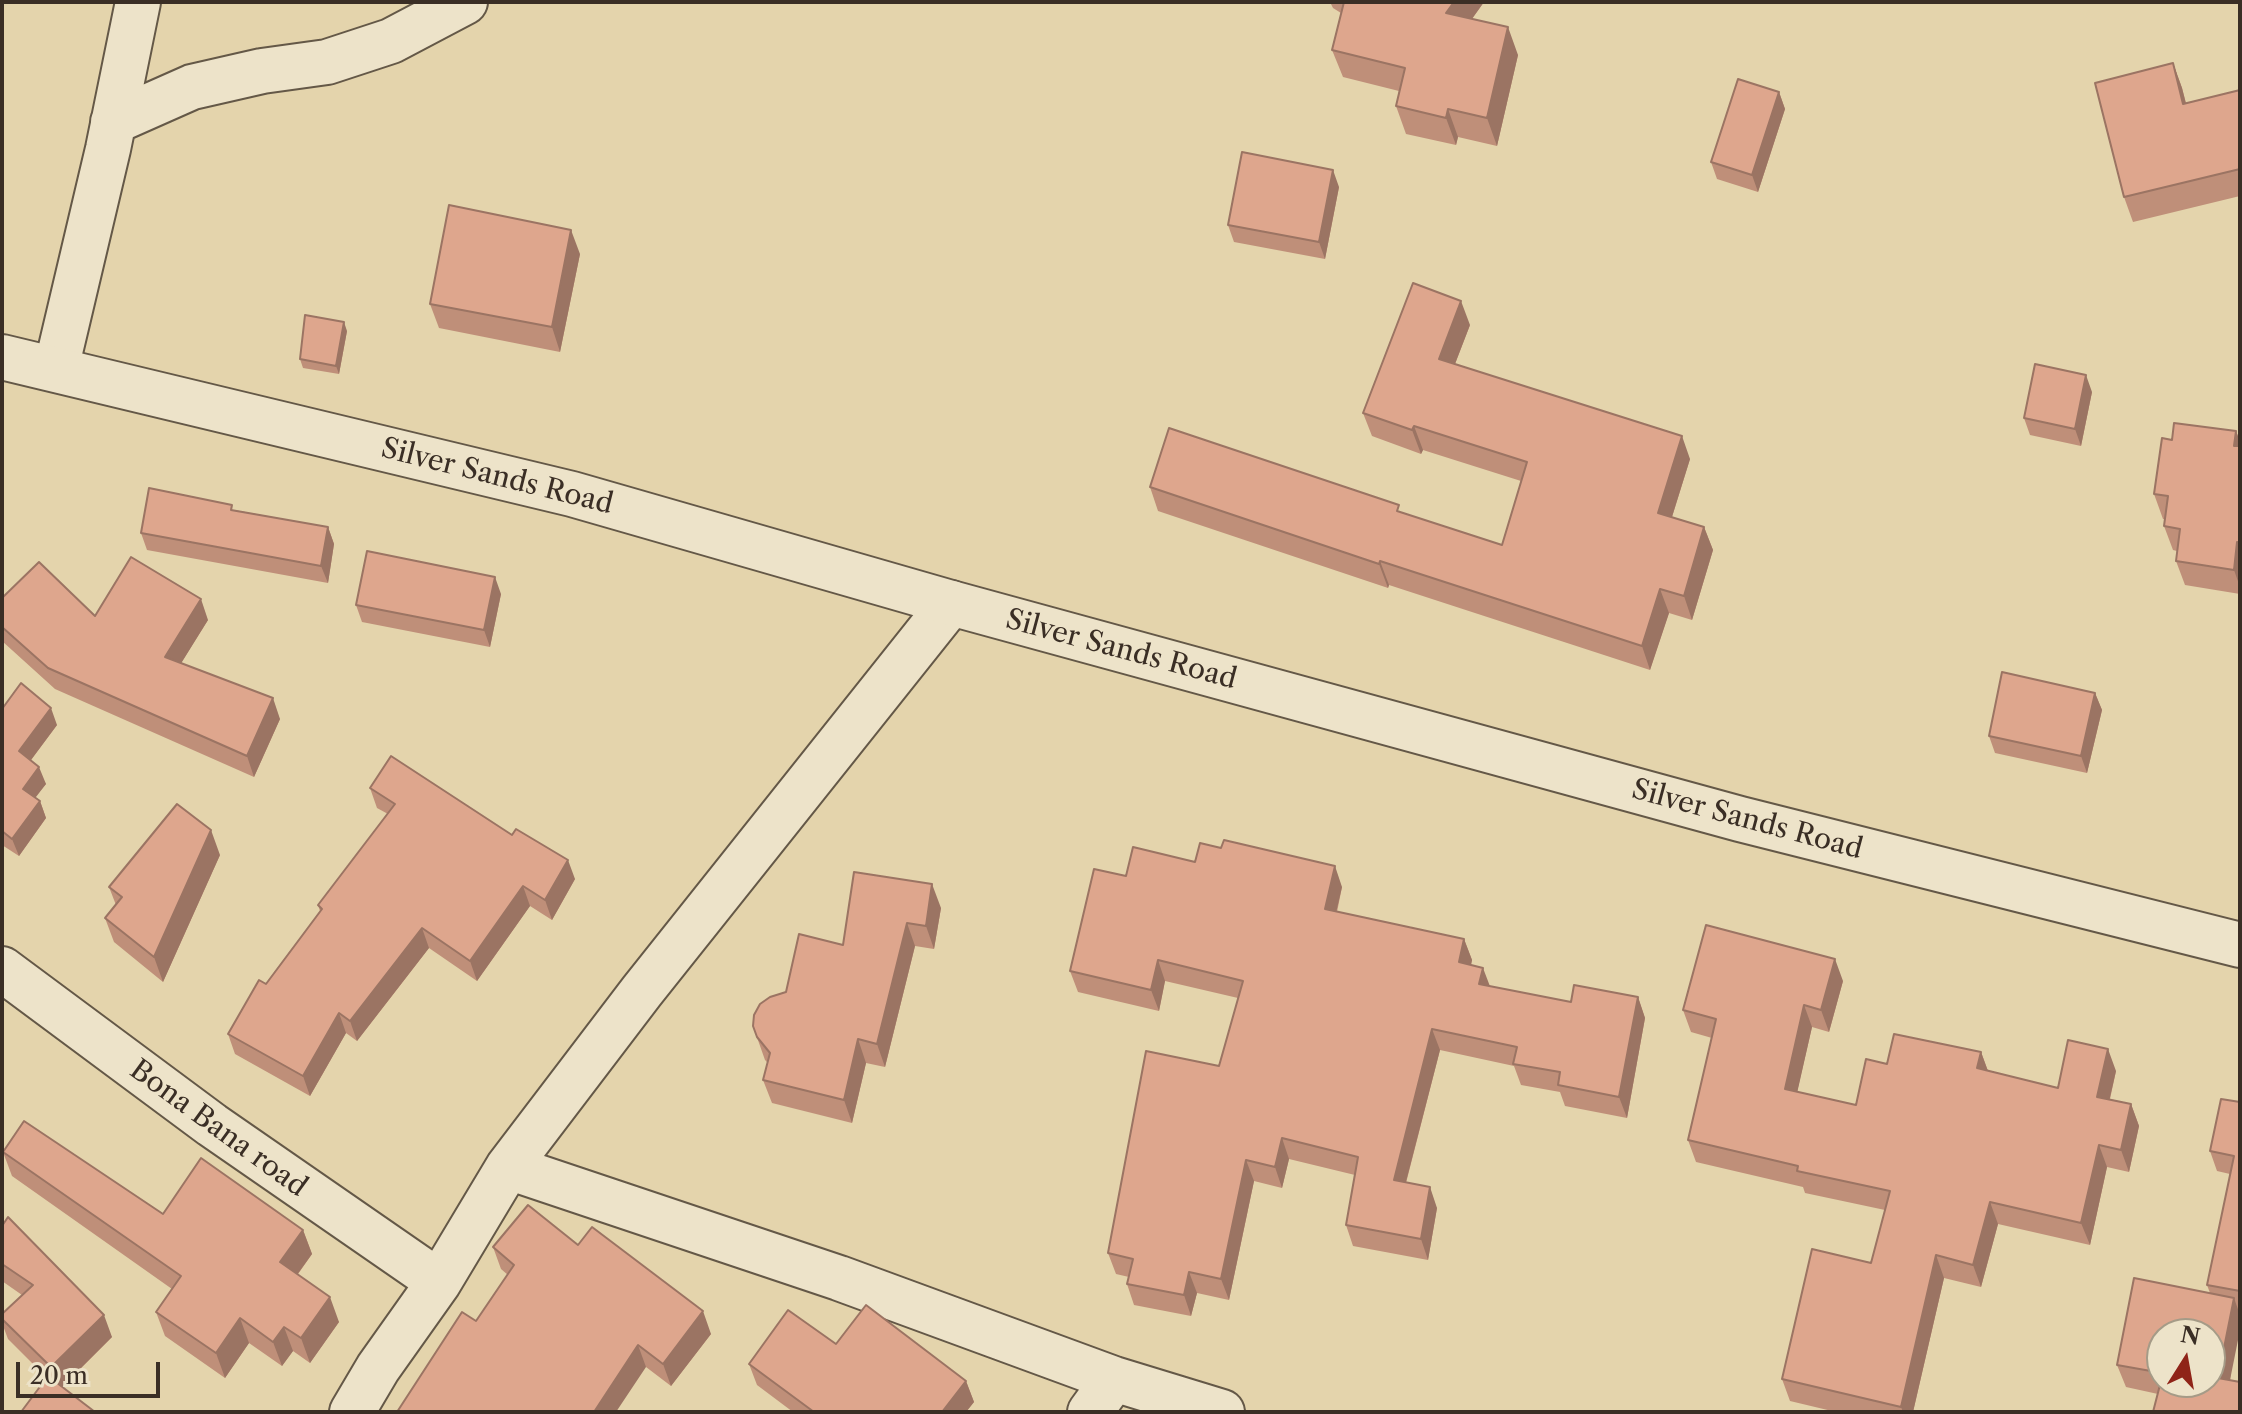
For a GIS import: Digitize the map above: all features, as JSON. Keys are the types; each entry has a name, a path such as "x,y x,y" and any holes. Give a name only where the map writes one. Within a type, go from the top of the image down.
{"street":[{"path":"56,369 138,2"},
{"path":"113,122 192,87 262,71 327,62 391,41 465,2"},
{"name":"Silver Sands Road","path":"2,357 572,494 951,603 1740,819 2240,945"},
{"path":"352,1412 378,1368 439,1282 508,1167 642,991 951,603"},
{"name":"Bona Bana road","path":"2,969 212,1125 439,1282"},
{"path":"508,1167 839,1278 1102,1396 1222,1412"}],"building":[{"path":"1344,2 1454,2 1446,13 1508,27 1487,118 1448,109 1446,118 1396,106 1405,68 1332,50"},
{"path":"2173,63 2183,104 2240,90 2240,169 2124,197 2095,83"},
{"path":"1738,79 1779,92 1752,175 1711,162"},
{"path":"1242,152 1333,170 1319,242 1228,225"},
{"path":"449,205 571,230 552,327 430,304"},
{"path":"1413,283 1461,301 1439,359 1682,436 1658,513 1704,527 1684,596 1660,589 1642,646 1380,561 1379,564 1150,487 1169,428 1399,505 1397,511 1502,545 1527,462 1363,413"},
{"path":"305,315 344,322 336,366 300,359"},
{"path":"2035,364 2086,375 2075,429 2024,418"},
{"path":"2174,423 2236,431 2234,446 2240,446 2240,543 2237,542 2234,570 2176,561 2180,529 2164,526 2168,496 2154,494 2162,438 2172,440"},
{"path":"149,488 232,505 231,510 328,527 321,566 141,533"},
{"path":"367,551 495,577 484,630 356,605"},
{"path":"131,557 201,599 165,657 273,698 247,756 48,668 2,627 2,598 39,562 95,616"},
{"path":"2002,672 2095,693 2081,756 1989,736"},
{"path":"21,683 51,708 19,751 39,767 23,789 40,801 12,839 2,831 2,709"},
{"path":"391,756 512,835 516,829 568,860 545,900 523,886 470,961 422,928 350,1021 339,1013 303,1076 228,1034 259,980 266,984 322,909 318,905 395,804 370,788"},
{"path":"177,804 211,830 154,957 105,918 122,897 109,887"},
{"path":"1224,840 1335,866 1325,909 1464,939 1459,962 1483,968 1479,984 1571,1002 1574,985 1638,997 1619,1097 1558,1085 1560,1072 1513,1064 1517,1047 1432,1029 1394,1180 1430,1187 1421,1239 1346,1225 1358,1157 1282,1138 1275,1167 1246,1160 1221,1279 1189,1272 1184,1295 1127,1284 1133,1259 1108,1253 1146,1051 1219,1066 1243,981 1158,960 1151,990 1070,971 1094,869 1126,876 1133,847 1195,862 1200,843 1221,848"},
{"path":"854,872 932,884 926,926 907,923 877,1044 858,1039 844,1100 763,1080 770,1053 757,1037 753,1026 760,1004 786,992 799,934 843,945"},
{"path":"1706,925 1835,959 1821,1010 1804,1005 1785,1089 1856,1105 1866,1059 1887,1064 1894,1034 1981,1052 1977,1068 2058,1088 2068,1040 2108,1049 2097,1097 2131,1104 2121,1150 2099,1145 2081,1223 1990,1202 1973,1265 1936,1255 1901,1407 1782,1379 1812,1249 1871,1263 1890,1191 1797,1171 1798,1166 1688,1140 1716,1019 1683,1010"},
{"path":"2221,1099 2240,1102 2240,1291 2207,1285 2234,1156 2210,1151"},
{"path":"24,1121 163,1214 201,1158 303,1230 280,1262 330,1297 301,1338 284,1327 273,1342 240,1318 216,1353 156,1312 181,1276 3,1152"},
{"path":"528,1205 578,1245 592,1227 703,1311 663,1364 638,1345 594,1412 397,1412 462,1312 476,1321 514,1265 493,1247"},
{"path":"8,1217 104,1315 51,1367 2,1319 2,1314 33,1285 2,1264 2,1226"},
{"path":"2134,1278 2234,1298 2226,1338 2226,1318 2146,1318 2146,1370 2117,1365"},
{"path":"866,1305 966,1381 942,1412 814,1412 749,1364 788,1310 836,1344"},
{"path":"48,1376 95,1412 21,1412"},
{"path":"2226,1379 2240,1382 2240,1412 2153,1412 2157,1398 2226,1398"}]}
